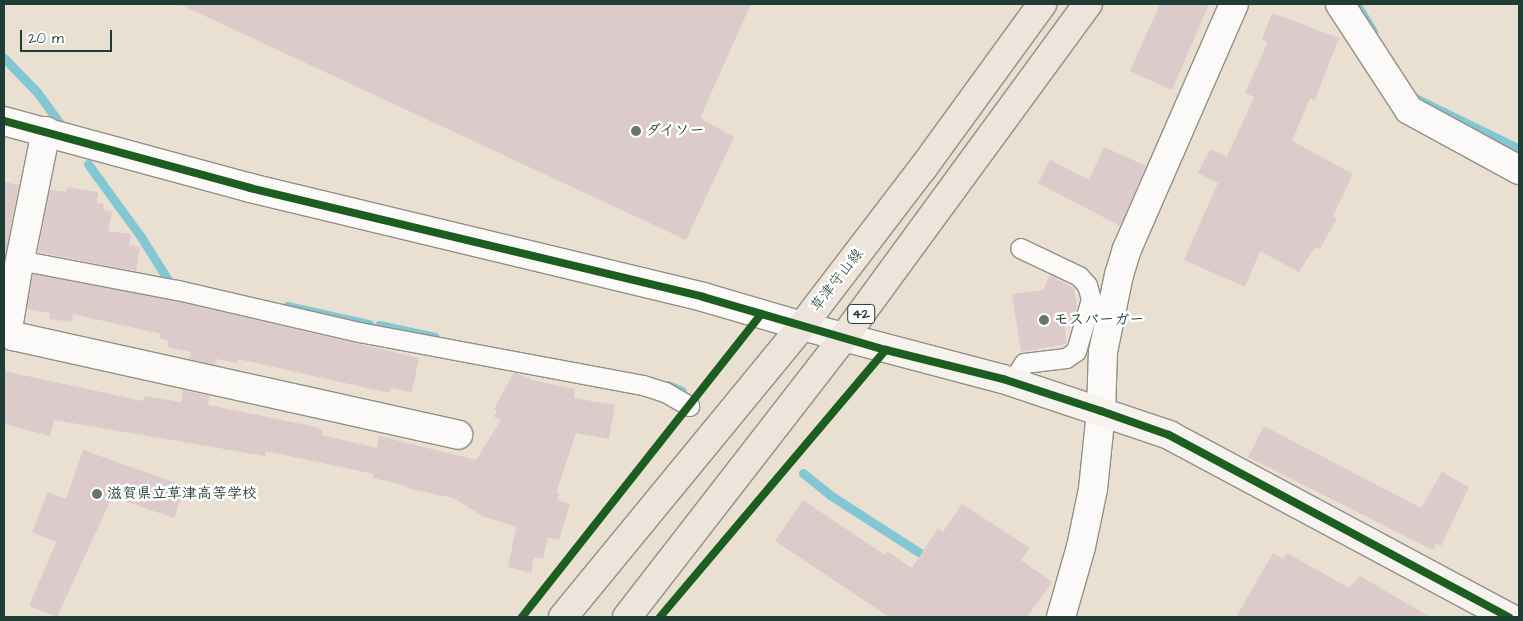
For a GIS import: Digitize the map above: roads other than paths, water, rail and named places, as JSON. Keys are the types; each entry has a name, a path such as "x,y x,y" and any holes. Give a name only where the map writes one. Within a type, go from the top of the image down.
{"main road":[{"name":"草津守山線","path":"564,617 802,326 923,168 1042,4"},
{"name":"42","path":"627,617 844,337 1088,4"}],"street":[{"path":"1061,617 1081,547 1091,499 1101,411 1103,352 1127,249 1234,4"},
{"path":"1340,4 1409,110 1519,170"},
{"path":"4,121 250,188 704,297 802,326 1012,382 1101,411 1169,435 1509,617"},
{"path":"46,131 13,269 8,329 14,336 458,435"}],"lane":[{"path":"1012,382 1024,363 1066,358 1076,352 1091,299 1087,284 1079,276 1020,248"},
{"path":"13,269 178,290 359,332 643,385 665,392 688,406"}],"waterway":[{"path":"1356,4 1373,31"},
{"path":"4,58 37,92 61,125"},
{"path":"1409,95 1519,149"},
{"path":"88,164 141,237 168,280"},
{"path":"287,306 369,324"},
{"path":"379,325 435,337"},
{"path":"668,385 682,391"},
{"path":"803,473 830,495 931,560"}],"place":[{"name":"ダイソー","path":"636,131"},
{"name":"モスバーガー","path":"1044,320"},
{"name":"滋賀県立草津高等学校","path":"97,494"}]}
